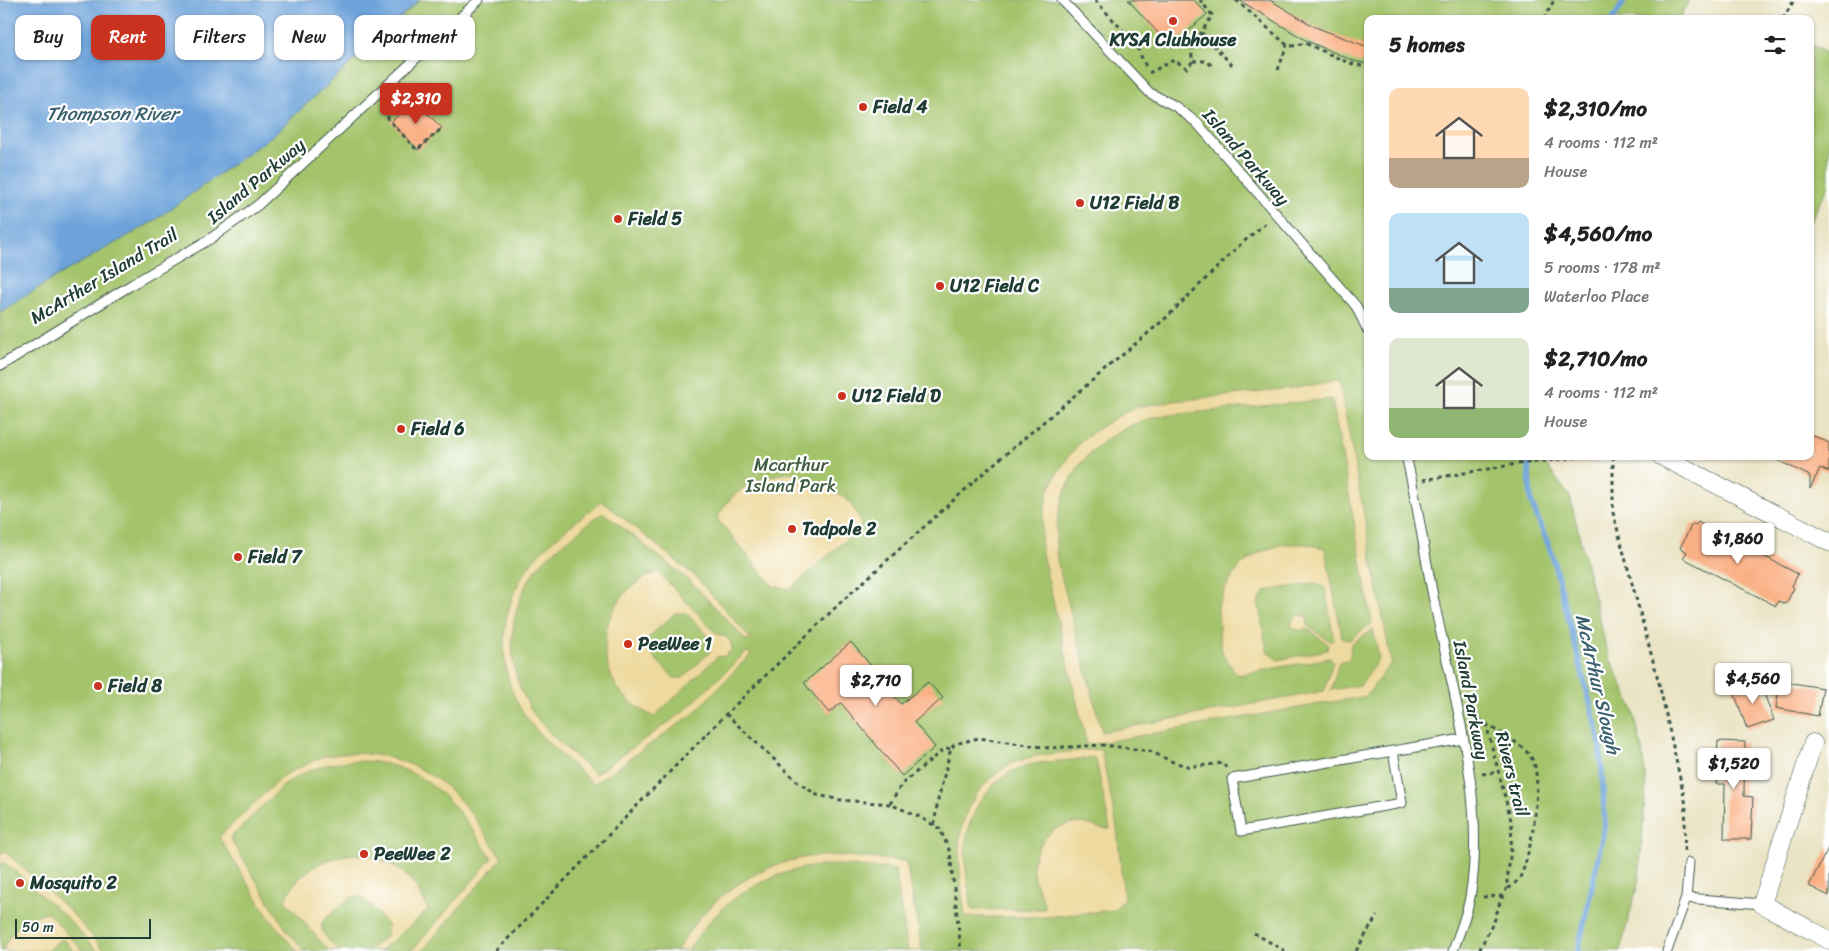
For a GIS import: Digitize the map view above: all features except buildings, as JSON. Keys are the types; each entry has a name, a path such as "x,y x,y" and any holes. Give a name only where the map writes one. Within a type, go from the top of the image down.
{"street":[{"path":"1669,460 1829,542"},
{"path":"1813,743 1762,904 1829,940"}],"lane":[{"name":"Island Parkway","path":"0,366 136,282 210,240 258,204 480,0"},
{"name":"Island Parkway","path":"1062,0 1150,93 1175,106 1197,123 1356,306 1364,322"},
{"name":"Island Parkway","path":"1407,460 1413,484 1433,600 1463,739 1473,814 1473,875 1470,898 1453,951"},
{"path":"1393,751 1402,802 1241,831 1232,779 1393,751 1463,739"},
{"path":"1667,951 1686,898 1689,863"},
{"path":"1686,898 1762,904"}],"path":[{"path":"1193,61 1191,56 1192,50 1212,15 1200,0"},
{"path":"1236,0 1286,45 1292,46 1305,43 1349,62 1364,66"},
{"path":"1546,15 1554,0"},
{"path":"1786,15 1794,0"},
{"path":"1202,33 1232,65"},
{"path":"1278,70 1286,45"},
{"path":"1148,73 1174,60 1187,68 1193,61 1207,61 1213,67"},
{"path":"385,88 389,96 388,119 417,150 442,129"},
{"path":"496,951 726,714 840,603 988,469 1167,317 1241,244 1275,215"},
{"path":"1422,480 1548,460"},
{"path":"1613,460 1613,513 1659,683 1686,805 1684,852"},
{"path":"726,714 799,783 818,795 841,800 890,804 940,829 950,852 961,951"},
{"name":"Rivers trail","path":"1470,714 1516,743 1526,751 1536,766 1538,783 1533,826 1526,860 1520,876 1506,890"},
{"name":"Rivers trail","path":"1479,951 1495,919 1506,890 1512,824 1486,724"},
{"path":"934,825 951,748 955,744 979,738 1049,748 1102,745 1122,746 1150,751 1173,762 1187,766 1223,763 1232,779"},
{"path":"890,804 902,784 939,753 951,748"},
{"path":"1478,775 1499,772"},
{"path":"1481,897 1503,896"},
{"path":"1356,951 1377,916"},
{"path":"1254,933 1285,951"}],"green space":[{"name":"Mcarthur Island Park","path":"420,0 1689,0 1681,15 1364,15 1364,460 1543,460 1570,497 1607,652 1633,709 1642,749 1646,786 1639,879 1620,951 0,951 0,312 52,279 152,222 273,135 355,60 475,60 475,15 404,15"},
{"path":"1814,46 1829,55 1829,185 1814,214"}],"sand":[{"path":"1339,380 1390,664 1366,696 1087,745 1041,549 1042,524 1048,491 1058,472 1082,440 1116,417 1137,407 1173,401 1293,389","holes":["1332,399 1372,623 1349,640 1342,638 1325,548 1306,544 1283,544 1260,552 1240,566 1226,587 1218,606 1222,652 1237,675 1330,658 1333,662 1324,691 1102,732 1057,560 1056,534 1060,509 1067,487 1079,467 1094,449 1113,435 1135,424 1160,416","1314,583 1325,588 1334,639 1330,641 1307,626 1306,616 1298,614 1292,620 1292,627 1301,631 1306,628 1328,644 1327,650 1278,660 1267,651 1258,602 1265,591","1373,629 1379,658 1361,685 1331,690 1339,663 1350,657 1351,644"]},
{"name":"Tadpole 2","path":"791,473 824,484 844,498 852,506 861,526 791,589 773,586 717,519 730,499 738,492 768,477"},
{"path":"602,501 695,576 751,639 747,641 691,582 604,513 588,523 541,564 532,575 518,606 512,640 516,674 529,706 551,734 595,774 683,712 746,652 751,654 693,714 594,784 545,740 518,705 505,661 504,638 507,616 514,594 524,573 538,555 553,541"},
{"path":"658,572 718,635 730,640 732,649 725,656 717,657 654,717 643,711 622,694 614,682 605,648 610,616 618,602 642,580","holes":["675,613 686,613 712,640 709,647 710,652 683,678 674,678 646,649 647,639"]},
{"path":"1101,749 1117,828 1124,899 1114,910 1047,917 965,917 959,863 961,830 974,798 986,783 1005,767 1028,758","holes":["1093,757 1096,760 1110,829 1080,823 1061,826 1053,831 1040,845 1033,863 1033,873 1045,909 972,910 965,849 968,828 978,804 994,784 1016,769 1028,765"]},
{"path":"349,753 379,756 407,763 433,777 463,803 502,858 422,951 410,951 492,858 456,808 425,780 406,770 364,761 322,766 302,774 283,786 230,838 288,932 305,951 297,951 269,918 219,837 284,775 324,756"},
{"path":"5,851 70,911 105,951 97,951 68,919 9,866 4,863 0,864 0,856"},
{"path":"355,854 380,860 400,871 416,887 428,910 381,951 369,951 386,936 388,926 370,904 358,896 352,898 323,921 322,929 324,933 340,951 329,951 285,900 297,881 314,867 333,858"},
{"path":"834,855 906,861 922,951 908,951 895,870 830,865 786,872 748,890 730,902 715,916 700,932 688,951 677,951 701,917 731,889 767,869 787,862 807,857"},
{"path":"47,912 83,951 74,951 64,940 60,940 47,951 3,951 10,937 20,926 33,917"}],"water":[{"name":"Thompson River","path":"0,0 419,0 403,15 354,15 354,60 273,135 152,222 52,279 0,312"}],"waterway":[{"name":"McArthur Slough","path":"1616,15 1625,0"},
{"name":"McArthur Slough","path":"1528,460 1531,502 1551,551 1599,738 1605,825 1578,951"}],"place":[{"name":"KYSA Clubhouse","path":"1173,21"},
{"name":"Field 4","path":"863,107"},
{"name":"U12 Field B","path":"1080,203"},
{"name":"Field 5","path":"618,219"},
{"name":"U12 Field C","path":"940,286"},
{"name":"U12 Field D","path":"842,396"},
{"name":"Field 6","path":"401,429"},
{"name":"Tadpole 2","path":"792,529"},
{"name":"Field 7","path":"238,557"},
{"name":"PeeWee 1","path":"628,644"},
{"name":"Field 8","path":"98,686"},
{"name":"PeeWee 2","path":"364,854"},
{"name":"Mosquito 2","path":"20,883"}]}
